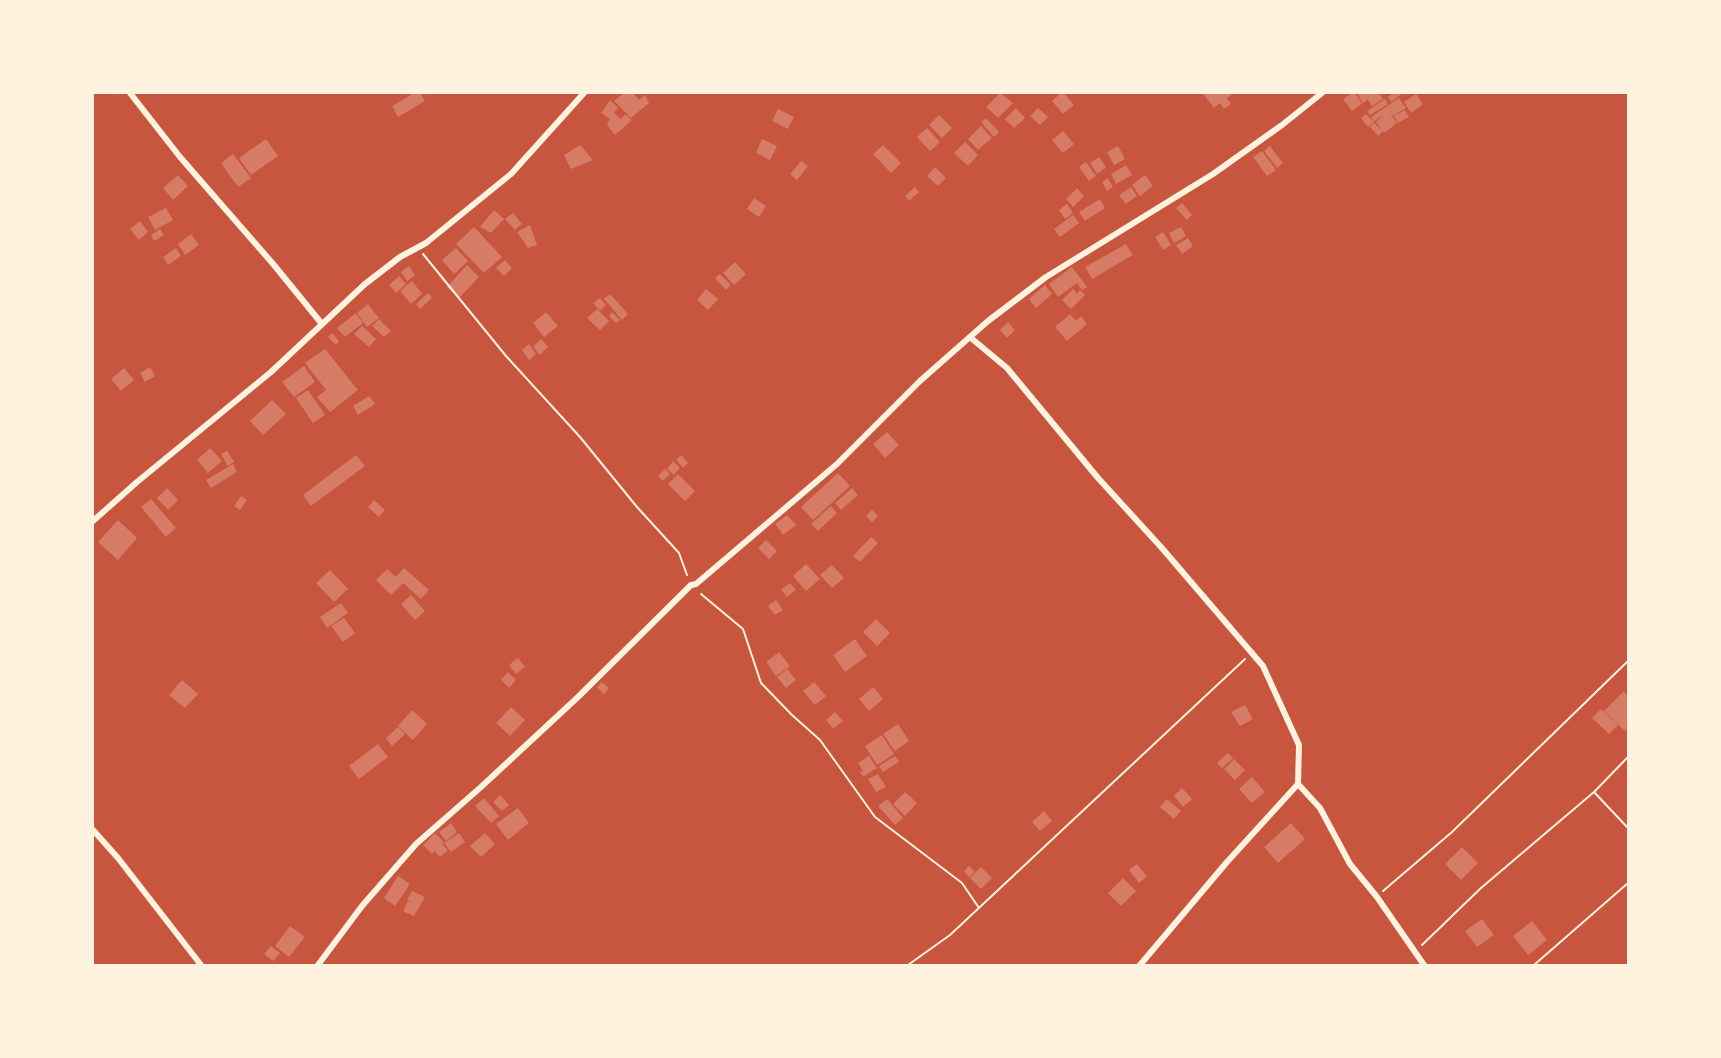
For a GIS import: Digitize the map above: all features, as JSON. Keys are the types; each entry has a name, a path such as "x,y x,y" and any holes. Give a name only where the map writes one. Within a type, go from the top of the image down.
{"street":[{"path":"130,93 180,157 322,324"},
{"path":"93,521 271,372 365,284 400,256 426,243 511,174 584,93"},
{"path":"318,965 362,906 416,844 481,788 578,697 691,585 696,584 837,464 920,381 988,321 1046,277 1213,174 1282,125 1322,93"},
{"path":"971,338 1007,368 1098,478 1161,547 1263,666 1299,745 1298,784 1227,862 1140,965"},
{"path":"1298,784 1320,808 1350,864 1377,897 1424,965"},
{"path":"93,830 118,858 201,965"}],"path":[{"path":"908,965 950,935 1252,654"},
{"path":"1377,897 1452,832 1628,661"},
{"path":"1415,952 1481,888 1594,792 1628,758"},
{"path":"1594,792 1628,828"},
{"path":"1534,965 1628,883"}],"building":[{"path":"414,93 420,93 425,101 398,117 392,106"},
{"path":"624,93 633,93 639,100 645,95 649,103 631,118 614,101"},
{"path":"1000,93 1013,103 998,118 986,107"},
{"path":"1064,93 1074,105 1063,114 1052,101"},
{"path":"1203,93 1230,93 1231,95 1227,98 1231,104 1224,109 1220,103 1214,108"},
{"path":"1355,93 1362,103 1352,111 1343,99"},
{"path":"1357,93 1379,93 1383,99 1372,106 1365,96 1367,100 1363,103"},
{"path":"1394,93 1403,93 1391,102 1388,97"},
{"path":"1416,94 1423,104 1411,113 1404,102"},
{"path":"1399,98 1406,108 1393,116 1389,112 1397,123 1384,133 1376,122 1384,115 1374,121 1371,117"},
{"path":"1385,99 1388,104 1370,115 1367,111"},
{"path":"610,100 618,108 614,113 621,119 625,114 632,120 615,135 607,125 610,119 601,113"},
{"path":"1016,108 1025,118 1014,128 1005,119"},
{"path":"1038,108 1048,117 1040,125 1030,116"},
{"path":"778,109 794,117 788,129 772,121"},
{"path":"1405,110 1409,117 1398,123 1394,116"},
{"path":"1366,114 1374,122 1368,127 1361,118"},
{"path":"939,115 952,128 942,138 929,125"},
{"path":"986,118 999,132 994,137 981,122"},
{"path":"1374,123 1383,131 1378,136 1370,127"},
{"path":"981,126 992,138 978,150 968,139"},
{"path":"927,128 940,142 930,151 917,137"},
{"path":"1063,131 1074,144 1063,153 1052,140"},
{"path":"266,139 278,156 251,175 239,158"},
{"path":"762,139 777,146 770,160 756,153"},
{"path":"965,142 978,155 968,166 954,153"},
{"path":"580,145 593,160 571,169 564,155"},
{"path":"883,145 901,163 891,173 873,154"},
{"path":"1118,146 1125,159 1114,165 1107,152"},
{"path":"1270,146 1283,163 1277,168 1264,151"},
{"path":"1262,151 1276,170 1267,176 1253,157"},
{"path":"233,154 251,178 238,187 221,163"},
{"path":"1099,157 1106,167 1097,174 1090,163"},
{"path":"801,161 808,166 797,180 790,174"},
{"path":"1086,162 1096,176 1089,181 1079,167"},
{"path":"1126,165 1132,175 1116,184 1111,174"},
{"path":"935,167 946,178 938,186 927,176"},
{"path":"178,175 188,186 173,200 163,188"},
{"path":"1145,175 1153,186 1140,196 1132,185"},
{"path":"1108,178 1113,187 1107,191 1102,182"},
{"path":"915,187 919,192 909,201 905,196"},
{"path":"1131,187 1137,196 1126,204 1119,195"},
{"path":"1077,188 1084,196 1073,207 1066,199"},
{"path":"754,198 766,206 759,217 747,209"},
{"path":"1100,199 1105,208 1085,221 1079,212"},
{"path":"1182,203 1192,215 1187,220 1176,208"},
{"path":"1067,204 1073,213 1065,219 1059,210"},
{"path":"166,208 173,220 155,230 148,217"},
{"path":"494,210 504,219 491,233 480,227"},
{"path":"513,213 522,224 515,230 505,219"},
{"path":"1073,215 1079,223 1060,237 1054,229"},
{"path":"140,221 148,232 139,240 130,229"},
{"path":"530,225 537,245 528,248 517,232"},
{"path":"474,227 502,257 484,273 456,244"},
{"path":"1181,227 1186,236 1174,243 1169,233"},
{"path":"160,229 164,235 154,241 151,235"},
{"path":"1163,232 1171,245 1163,250 1155,237"},
{"path":"191,234 199,245 185,255 178,244"},
{"path":"1188,238 1193,246 1182,254 1176,245"},
{"path":"1126,244 1133,255 1092,279 1085,267"},
{"path":"176,248 181,256 168,265 163,257"},
{"path":"456,248 468,261 454,274 442,260"},
{"path":"505,260 512,268 504,276 496,268"},
{"path":"735,262 746,274 734,285 723,273"},
{"path":"467,265 479,277 459,298 447,287"},
{"path":"409,266 415,275 407,281 401,272"},
{"path":"1072,267 1087,287 1082,290 1077,283 1058,297 1049,284"},
{"path":"720,274 731,285 726,290 715,278"},
{"path":"399,276 406,284 396,293 389,285"},
{"path":"412,281 422,294 411,304 400,291"},
{"path":"1045,285 1052,294 1036,308 1029,299"},
{"path":"706,289 718,299 708,310 697,300"},
{"path":"1073,289 1077,294 1080,290 1085,295 1071,309 1062,300"},
{"path":"428,293 432,298 420,309 416,304"},
{"path":"610,294 628,314 622,320 604,299"},
{"path":"600,298 606,305 600,311 593,303"},
{"path":"368,304 379,318 367,327 357,313"},
{"path":"597,309 609,321 600,330 587,318"},
{"path":"546,312 558,326 544,337 533,323"},
{"path":"612,312 620,320 616,323 609,316"},
{"path":"356,313 363,323 345,337 337,328"},
{"path":"1070,314 1076,321 1081,316 1087,324 1067,341 1055,327"},
{"path":"379,319 391,331 384,337 372,326"},
{"path":"1008,322 1015,330 1007,338 1000,330"},
{"path":"362,326 376,339 369,347 354,334"},
{"path":"332,333 339,341 336,345 328,337"},
{"path":"541,339 548,347 540,355 533,347"},
{"path":"529,344 536,354 529,360 522,350"},
{"path":"325,349 358,390 330,412 317,397 326,390 305,363"},
{"path":"304,366 315,382 294,397 282,382"},
{"path":"150,367 155,376 145,382 140,373"},
{"path":"124,368 134,380 121,391 111,379"},
{"path":"308,390 325,415 313,423 296,398"},
{"path":"369,396 375,404 358,415 353,406"},
{"path":"272,400 286,414 263,435 250,421"},
{"path":"887,432 899,445 885,458 873,444"},
{"path":"210,448 222,461 208,473 197,460"},
{"path":"227,451 234,462 228,466 221,454"},
{"path":"356,455 365,466 311,506 303,495"},
{"path":"681,455 688,463 683,468 676,460"},
{"path":"673,461 680,468 674,475 667,469"},
{"path":"233,464 237,472 211,488 206,480"},
{"path":"665,469 670,474 663,481 658,476"},
{"path":"838,473 850,486 813,520 801,507"},
{"path":"678,474 695,491 685,501 668,484"},
{"path":"167,488 178,500 168,510 157,498"},
{"path":"852,488 858,495 841,510 835,503"},
{"path":"241,496 247,500 240,510 234,506"},
{"path":"151,499 176,528 166,537 141,507"},
{"path":"374,500 385,510 379,517 368,507"},
{"path":"831,506 837,513 818,531 811,524"},
{"path":"872,510 878,516 872,522 866,516"},
{"path":"787,515 796,525 783,535 775,524"},
{"path":"118,520 137,538 118,560 98,542"},
{"path":"871,537 878,543 860,562 853,556"},
{"path":"766,540 777,551 769,559 758,548"},
{"path":"806,564 820,579 806,591 793,576"},
{"path":"832,565 844,578 832,588 820,575"},
{"path":"404,568 429,590 421,599 403,583 391,595 376,580 387,569 396,577"},
{"path":"330,570 348,589 334,602 316,583"},
{"path":"790,583 796,590 787,597 781,590"},
{"path":"411,595 425,611 415,620 401,604"},
{"path":"776,600 783,610 775,615 768,606"},
{"path":"341,603 348,613 327,628 320,617"},
{"path":"344,618 355,633 343,642 331,626"},
{"path":"876,619 890,633 877,646 863,632"},
{"path":"855,639 867,656 845,672 833,655"},
{"path":"779,652 790,666 776,676 766,662"},
{"path":"518,658 525,667 516,674 509,665"},
{"path":"787,669 796,680 786,688 777,677"},
{"path":"508,672 516,680 509,688 501,680"},
{"path":"182,680 198,694 185,708 169,695"},
{"path":"602,682 609,688 604,694 597,687"},
{"path":"814,682 826,696 815,705 803,691"},
{"path":"873,687 883,699 869,711 859,699"},
{"path":"1624,691 1628,696 1628,728 1625,731 1604,711"},
{"path":"1245,705 1253,719 1240,726 1231,712"},
{"path":"511,707 525,720 510,736 496,723"},
{"path":"1601,709 1618,725 1609,734 1592,718"},
{"path":"412,710 427,724 413,740 398,726"},
{"path":"835,712 843,721 833,729 826,720"},
{"path":"898,724 909,741 895,751 883,734"},
{"path":"398,727 405,734 392,746 386,738"},
{"path":"882,735 894,754 877,765 865,746"},
{"path":"378,744 388,757 359,779 349,766"},
{"path":"1228,753 1233,758 1222,768 1217,763"},
{"path":"869,756 877,768 863,777 860,772 863,771 858,763"},
{"path":"895,756 899,762 883,772 879,766"},
{"path":"1234,759 1245,770 1235,780 1224,769"},
{"path":"878,774 886,787 876,792 868,779"},
{"path":"1252,777 1265,792 1252,803 1239,789"},
{"path":"1182,788 1192,799 1183,807 1174,796"},
{"path":"905,792 917,803 905,816 893,804"},
{"path":"500,795 509,805 502,811 493,802"},
{"path":"484,798 499,816 491,823 475,806"},
{"path":"887,799 903,818 895,825 878,806"},
{"path":"1167,799 1181,811 1174,819 1160,807"},
{"path":"518,808 529,823 508,840 496,824"},
{"path":"1044,811 1052,821 1040,831 1032,822"},
{"path":"451,823 457,832 446,841 439,832"},
{"path":"1291,823 1305,839 1278,863 1264,847"},
{"path":"435,833 448,850 440,857 434,851 432,854 423,845"},
{"path":"459,833 465,842 451,852 444,843"},
{"path":"485,833 495,844 481,857 470,846"},
{"path":"1462,847 1478,863 1461,880 1445,864"},
{"path":"1137,864 1147,876 1139,883 1129,870"},
{"path":"969,866 975,872 969,877 964,871"},
{"path":"981,867 992,878 981,889 970,878"},
{"path":"398,876 410,884 395,906 384,898"},
{"path":"1123,878 1136,891 1121,906 1108,893"},
{"path":"412,891 425,897 414,916 403,911 408,901 414,903 407,900"},
{"path":"1482,919 1494,935 1477,947 1465,931"},
{"path":"1532,921 1547,940 1528,955 1513,936"},
{"path":"290,926 305,937 289,957 275,946"},
{"path":"271,946 280,953 273,961 264,954"}]}
